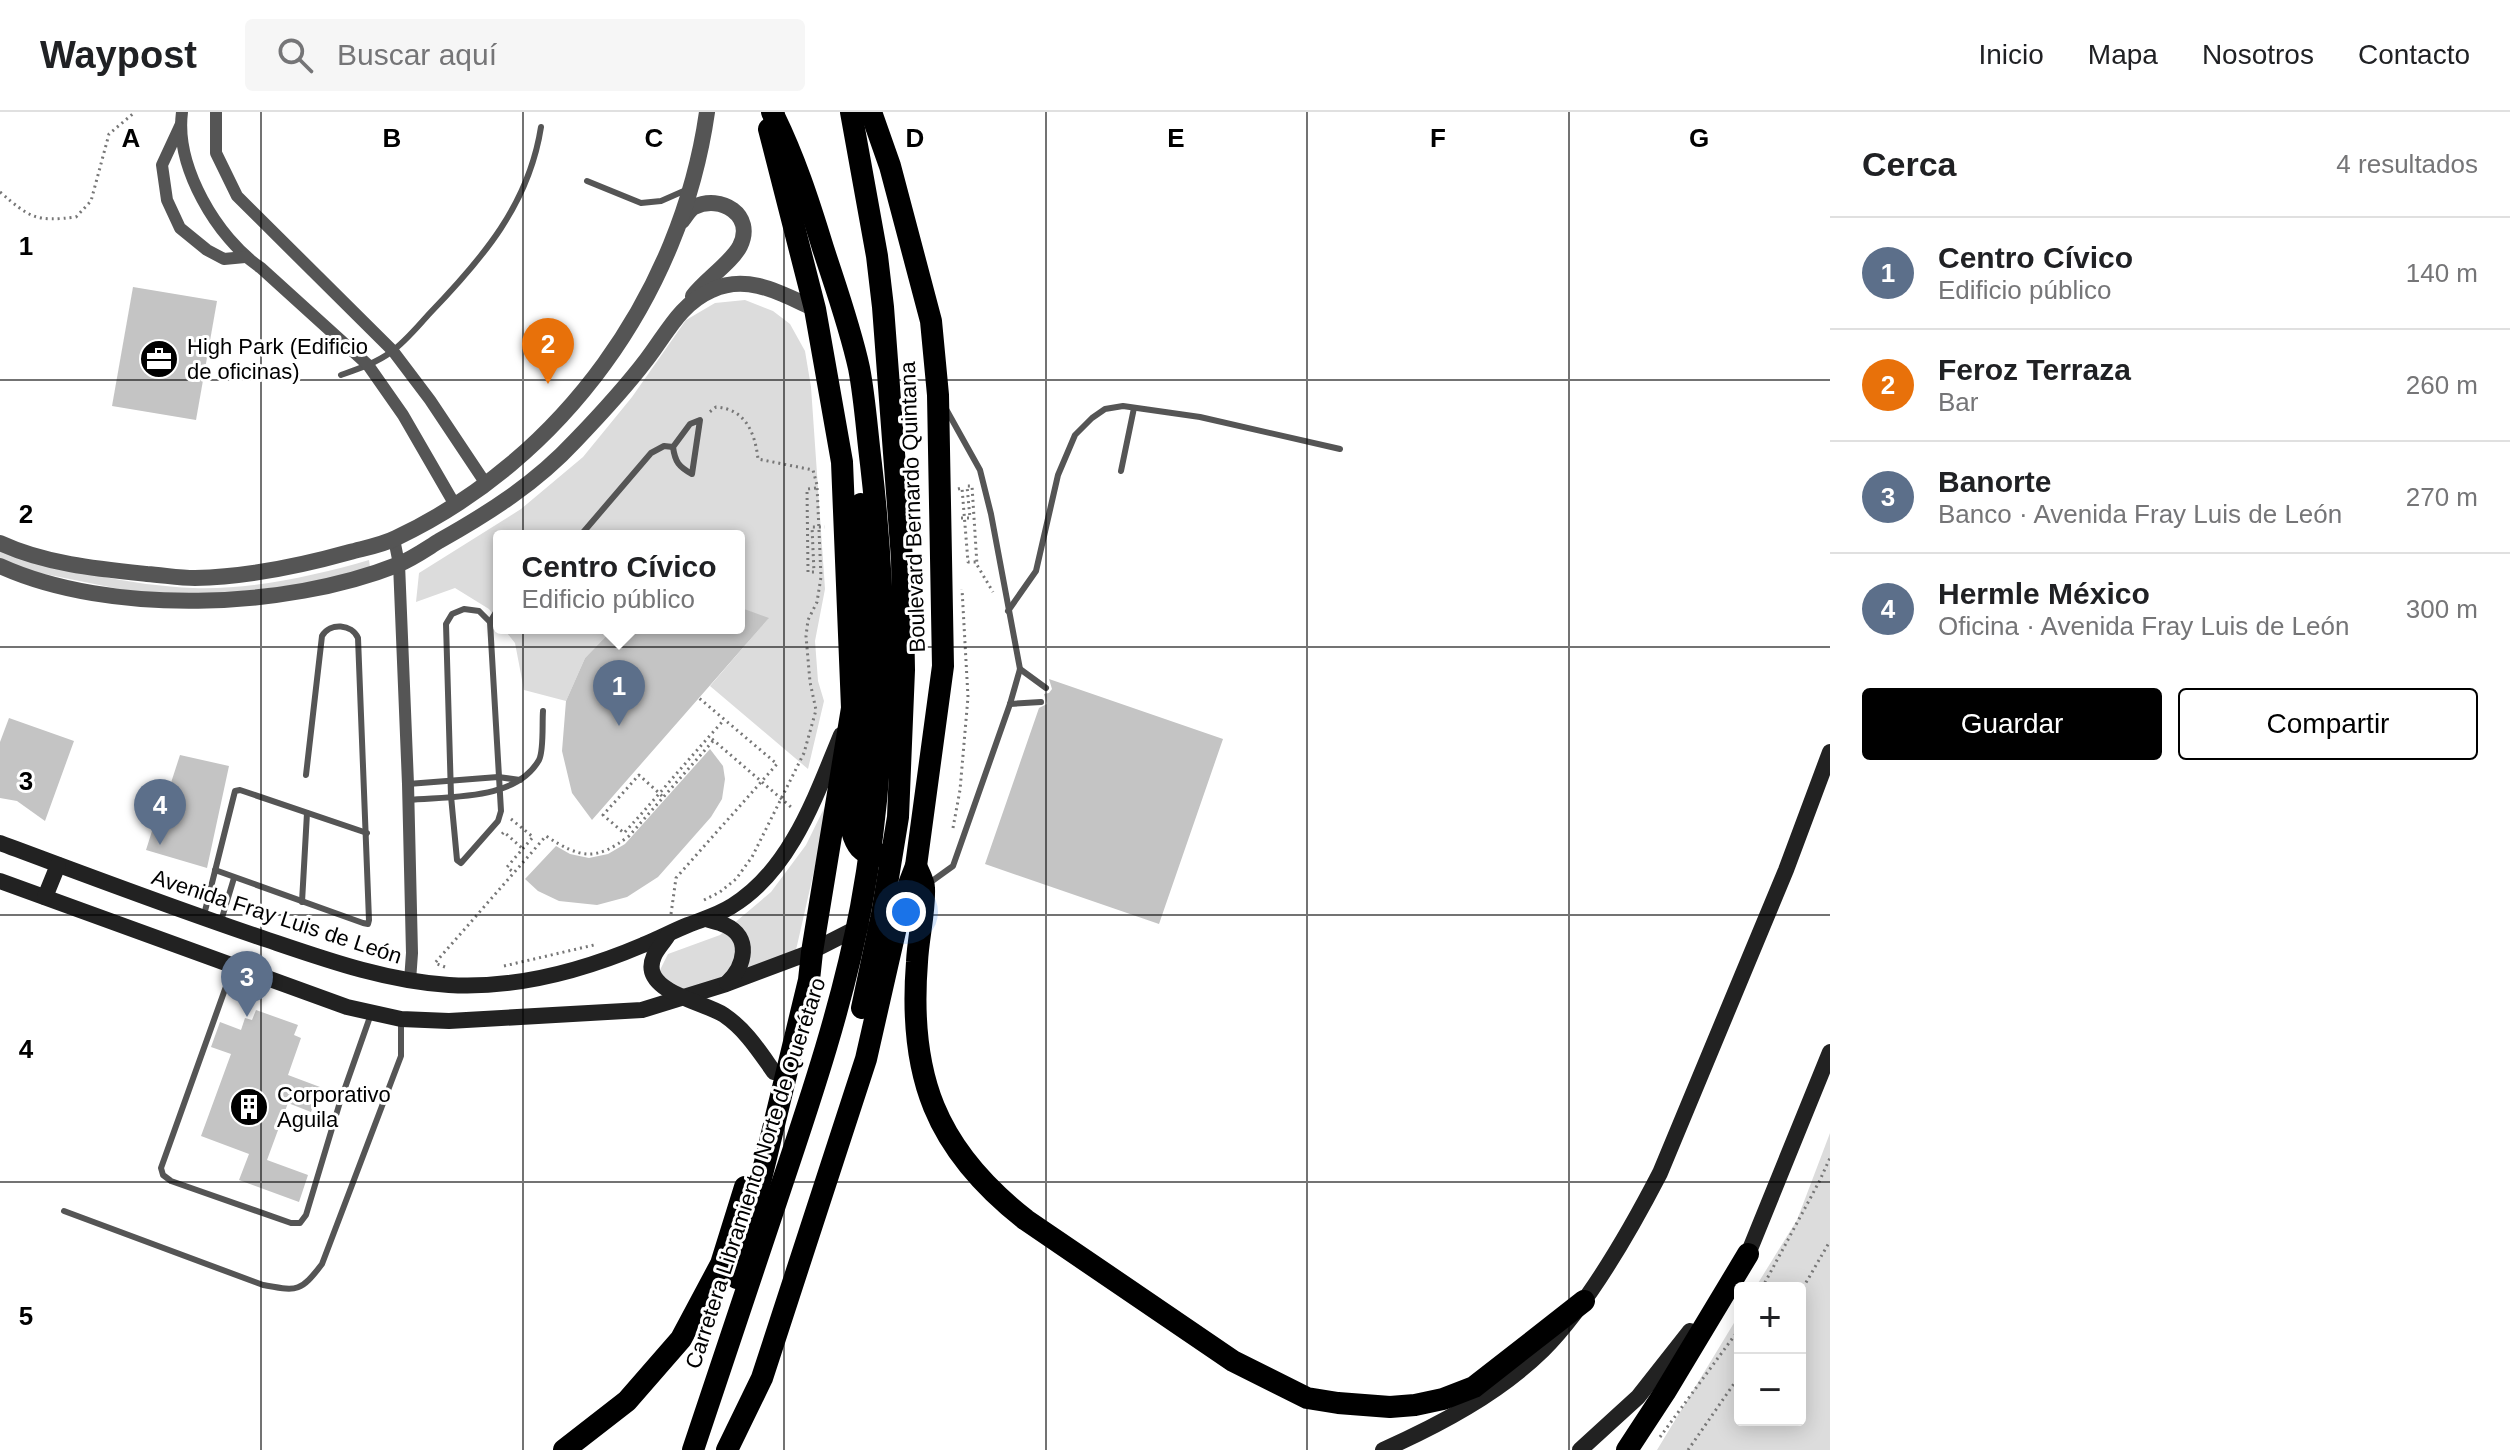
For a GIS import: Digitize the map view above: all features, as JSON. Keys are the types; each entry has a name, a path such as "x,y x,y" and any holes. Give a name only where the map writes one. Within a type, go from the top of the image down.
{"highway":[{"path":"715,1382 809,980 852,708 841,446 815,309 764,112"},
{"name":"Carretera Libramiento Norte de Querétaro","path":"693,1450 808,1109 834,1020 861,907 876,797 882,679 881,580 859,369 809,200 772,112"},
{"path":"726,1450 853,1053 882,914 898,817 904,670 901,544 883,307 851,112"},
{"name":"Boulevard Bernardo Quintana","path":"726,1450 762,1378 866,1059 901,905 920,876 943,666 938,395 931,321 890,166 871,112"},
{"path":"841,446 860,468 862,516 868,707 852,831 856,844 865,853 876,856 886,851 900,839 928,786"},
{"path":"920,876 914,1004 916,1046 931,1105 963,1161 1026,1220 1233,1361 1307,1398 1365,1406 1415,1405 1443,1399 1474,1387 1584,1301"},
{"path":"564,1450 627,1401 681,1339 721,1264 795,993 812,952"},
{"path":"1627,1450 1748,1254"}],"main road":[{"name":"Avenida Fray Luis de León","path":"0,843 220,924 366,972 452,985 530,980 607,961 670,925 706,919 733,905 777,863 793,841 852,708"},
{"path":"1383,1450 1438,1426 1490,1392 1541,1352 1584,1301 1639,1214 1660,1173 1786,870 1830,752"},
{"path":"45,897 58,865"},
{"path":"0,881 371,1014 449,1021 642,1010 726,984 812,952 901,905"},
{"path":"706,919 726,925 743,944 745,953 742,963 726,984"},
{"path":"670,925 653,958 652,967 659,983 683,998 722,1014 749,1036 774,1072"},
{"path":"1580,1450 1638,1397 1748,1254 1830,1052"}],"street":[{"path":"216,112 216,153 237,196 393,351 486,484"},
{"path":"182,118 187,166 211,214 245,257 368,365 403,415 455,505"},
{"path":"182,118 162,165 167,200 180,228 207,250 224,259 245,257"},
{"path":"0,543 17,551 69,563 193,578 261,572 317,561 394,539 455,505 534,445 616,350 643,307 681,222 703,118"},
{"path":"0,566 47,583 137,598 184,601 321,588 399,564 501,505 556,462 648,358 704,282 741,244 743,227 738,214 728,205 709,203 692,208 681,222"},
{"path":"686,306 714,288 737,283 758,285 815,309"},
{"path":"394,539 399,564 408,784 410,981"}],"lane":[{"path":"341,375 393,351 490,248 520,197 537,153 541,127"},
{"path":"587,181 641,203 661,201 690,188"},
{"path":"920,876 953,866 1020,669 980,470 938,395"},
{"path":"1008,611 1036,571 1058,475 1075,435 1105,409 1123,406 1200,417 1340,449"},
{"path":"1121,471 1134,408"},
{"path":"700,420 692,474 675,460 673,447 690,424 700,420"},
{"path":"585,530 651,453 664,446 673,447"},
{"path":"490,622 479,611 464,609 452,614 446,624 451,796 459,863 498,821 501,811 490,622 493,617"},
{"path":"215,870 368,924 358,638 349,627 330,627 324,630 322,636 306,775"},
{"path":"1020,669 1046,688"},
{"path":"1010,704 1041,702"},
{"path":"408,800 499,792 520,780 540,759 543,711"},
{"path":"408,784 498,777 520,780"},
{"path":"204,918 235,791 240,790 367,833"},
{"path":"302,902 307,813"},
{"path":"220,924 234,878"},
{"path":"233,967 161,1168 163,1175 171,1181 291,1223 300,1223 306,1215 340,1102 371,1014"},
{"path":"64,1211 263,1285 293,1290 301,1286 322,1264 390,1088 401,1056 401,1019"}],"path":[{"path":"0,192 26,214 50,220 76,217 91,201 109,134 135,112"},
{"path":"696,904 720,892 745,869 783,800 804,753 816,710 806,636 821,577 817,485 813,470 758,459 749,425 727,408 716,407 700,420"},
{"path":"970,518 967,486 972,486 977,562 994,593 1004,591"},
{"path":"812,527 814,572 808,572 807,489 816,488 817,524"},
{"path":"958,489 962,488 968,562 977,562"},
{"path":"670,925 676,878 777,764 699,698"},
{"path":"454,969 435,963 546,836 580,854 590,855 619,843 711,739 724,720"},
{"path":"711,739 804,818"},
{"path":"637,823 624,833 603,815 639,775 661,795"},
{"path":"501,811 533,837 507,867 513,872"},
{"path":"476,847 484,854 504,832 523,849"},
{"path":"670,925 683,911"},
{"path":"501,966 594,945"},
{"path":"1765,1282 1830,1158"},
{"path":"1806,1283 1830,1241"},
{"path":"1660,1438 1734,1336"},
{"path":"1688,1450 1734,1384"}],"shaded area":[{"path":"745,300 773,311 790,324 805,351 811,387 825,589 815,641 818,681 824,701 808,769 710,686 768,619 745,609 745,530 493,530 493,615 455,588 416,602 419,573 521,509 583,457 632,397 686,320 715,303"},
{"path":"0,549 95,575 193,588 237,587 282,581 369,560 370,567 324,582 197,596 124,590 20,569 0,561"},
{"path":"508,634 608,634 585,658 566,701 524,690 515,643"},
{"path":"832,792 796,950 682,994 658,974 668,954 720,935 771,892 806,845"},
{"path":"1830,1133 1830,1450 1657,1450 1734,1323 1734,1426 1806,1426 1806,1282 1759,1282 1797,1220"}],"building":[{"path":"133,287 217,301 196,420 112,406"},
{"path":"745,609 769,618 592,820 572,793 562,751 566,701 585,658 608,634 745,634"},
{"path":"1049,679 1223,739 1159,924 985,864 1039,708 1047,704 1044,694 1052,689"},
{"path":"9,718 74,741 45,821 17,801 0,798 0,742"},
{"path":"710,749 723,766 722,799 711,817 658,877 627,897 597,905 559,901 538,891 525,879 556,846 570,854 589,858 608,854 625,844"},
{"path":"180,755 229,766 207,868 146,850 152,831 155,832"},
{"name":"Corporativo Aguila","path":"256,1010 298,1025 294,1035 301,1038 288,1075 320,1087 311,1112 288,1103 267,1160 308,1175 299,1202 239,1180 249,1154 201,1136 231,1054 211,1047 220,1022 241,1030 245,1018 252,1020"}],"place":[{"name":"High Park (Edificio de oficinas)","path":"159,359"},
{"name":"Feroz Terraza","path":"548,384"},
{"name":"Centro Cívico","path":"619,726"},
{"name":"Hermle México","path":"160,845"},
{"name":"Banorte","path":"247,1017"},
{"name":"Corporativo Aguila","path":"249,1107"}]}
